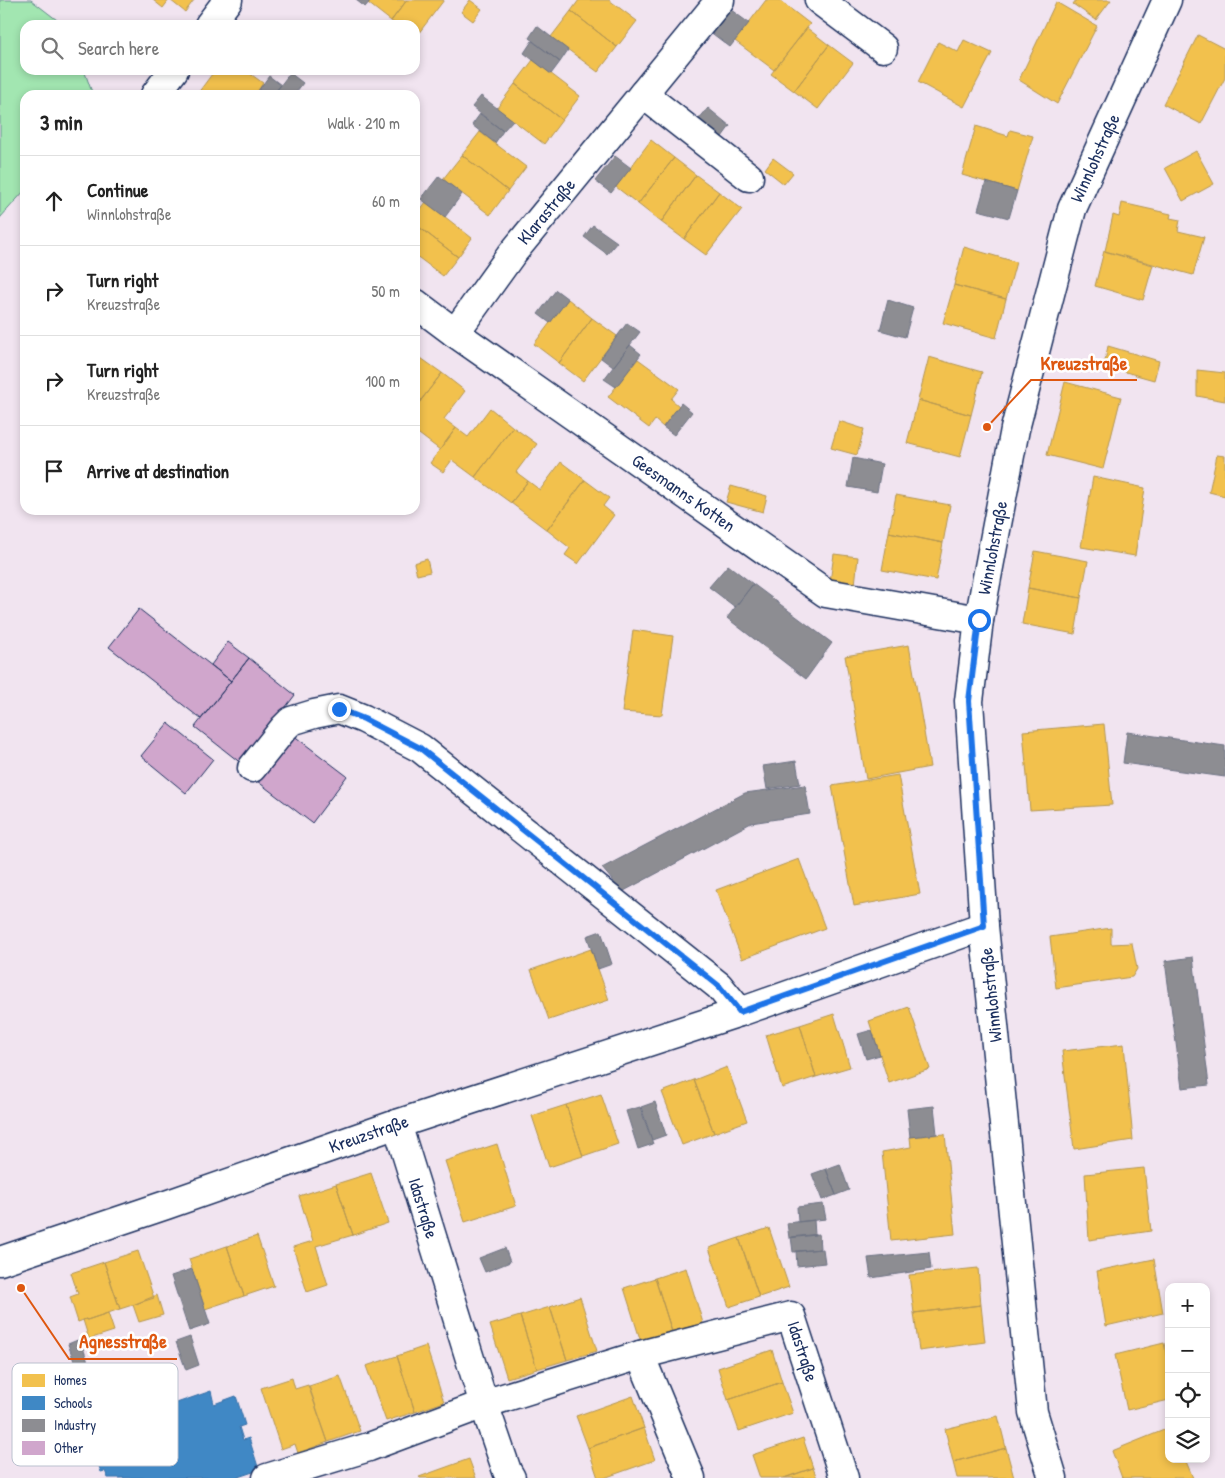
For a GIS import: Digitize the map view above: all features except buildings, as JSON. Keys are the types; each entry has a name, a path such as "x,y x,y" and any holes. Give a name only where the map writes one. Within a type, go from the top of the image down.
{"street":[{"path":"213,20 228,0"},
{"name":"Klarastraße","path":"455,333 512,255 720,0"},
{"path":"820,0 883,48"},
{"name":"Winnlohstraße","path":"1053,1478 1033,1412 984,926 969,701 979,620 1015,429 1041,323 1072,210 1167,0"},
{"path":"159,90 170,75"},
{"path":"643,94 749,177"},
{"name":"Geesmanns Kotten","path":"420,307 826,592 979,620"},
{"path":"252,768 291,721 339,709 364,719 428,754 719,986 740,1012"},
{"name":"Kreuzstraße","path":"0,1261 397,1124 740,1012 984,926"},
{"name":"Idastraße","path":"397,1124 484,1404 511,1478"},
{"name":"Idastraße","path":"267,1478 369,1447 484,1404 640,1355 791,1316 844,1478"},
{"path":"640,1355 691,1478"}],"green space":[{"path":"0,0 31,0 57,20 20,20 20,75 86,75 91,90 20,90 20,196 0,218"}],"place":[{"name":"Kreuzstraße","path":"987,427"},
{"name":"Agnesstraße","path":"21,1288"}],"route":[{"path":"339,709 364,719 420,748 719,986 740,1012 984,926 969,701 979,620"}]}
